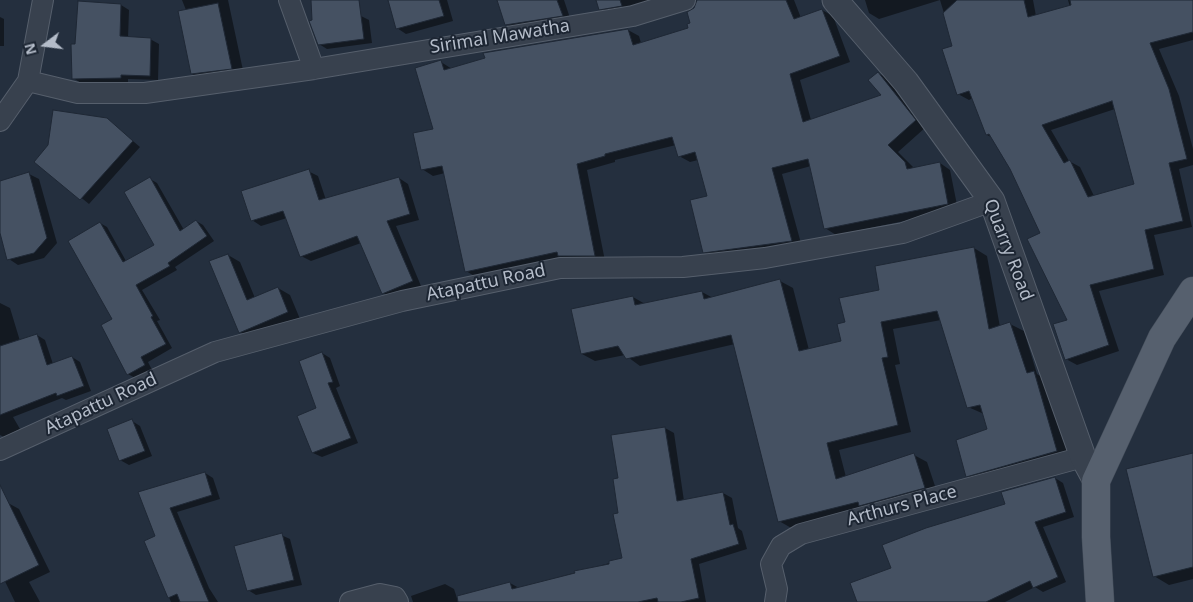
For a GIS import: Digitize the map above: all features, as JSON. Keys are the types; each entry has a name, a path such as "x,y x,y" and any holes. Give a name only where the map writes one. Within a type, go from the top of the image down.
{"main road":[{"path":"1100,602 1096,538 1096,481 1162,338 1193,291"}],"street":[{"path":"0,121 28,81 43,0"},
{"path":"289,0 314,70"},
{"name":"Sirimal Mawatha","path":"28,81 78,93 145,93 314,70 633,16 685,0"},
{"name":"Quarry Road","path":"835,0 906,82 992,201 1083,457 1096,481"},
{"name":"Atapattu Road","path":"0,450 215,352 402,301 560,268 683,267 765,258 903,233 992,201"},
{"name":"Arthurs Place","path":"775,602 777,589 771,564 781,546 801,534 1083,457"},
{"path":"350,602 380,594 395,597 398,602"}],"building":[{"path":"311,0 359,0 364,39 318,45 309,21 312,20"},
{"path":"388,0 439,0 444,16 396,29"},
{"path":"497,0 557,0 563,16 505,25"},
{"path":"596,0 620,0 622,6 599,10"},
{"path":"697,0 786,0 794,19 822,9 840,56 790,74 803,122 881,95 868,80 878,72 916,120 888,145 905,162 907,169 940,162 948,204 824,229 808,159 772,168 792,241 703,253 690,200 707,196 695,152 678,157 672,137 605,154 605,156 577,164 595,256 558,256 557,252 465,272 442,166 421,170 413,133 433,129 415,68 441,60 444,70 485,58 483,53 628,29 633,45 688,28 687,24 690,23 687,12 694,8"},
{"path":"957,0 1024,0 1028,17 1071,5 1070,0 1193,0 1193,32 1150,43 1169,89 1187,159 1169,163 1183,221 1145,230 1154,269 1090,285 1109,345 1065,360 1053,324 1067,320 1027,239 1040,233 1010,169 989,134 986,135 969,91 957,95 942,49 952,46 943,13","holes":["1112,101 1134,184 1088,197 1070,160 1064,163 1042,125"]},
{"path":"78,1 121,4 120,36 151,38 150,76 121,75 121,78 72,79 71,44 75,44"},
{"path":"218,3 232,69 191,74 178,11"},
{"path":"53,110 107,118 133,141 80,200 34,162 48,145"},
{"path":"309,169 319,200 399,177 410,214 387,221 413,281 382,294 357,236 300,257 283,211 251,221 241,191"},
{"path":"29,172 47,238 34,253 7,260 0,233 0,181"},
{"path":"150,177 180,231 196,220 207,236 168,263 170,266 136,285 166,344 141,357 145,365 127,375 101,325 112,319 68,241 100,222 123,262 154,245 124,192"},
{"path":"974,247 989,329 1010,322 1027,373 1034,371 1057,451 966,477 956,440 987,429 980,405 967,408 937,311 881,322 888,357 882,358 898,425 827,443 836,479 914,453 925,488 859,506 858,502 778,522 731,335 626,359 618,346 581,354 571,309 633,296 635,305 702,291 704,299 780,279 799,351 841,341 837,324 845,322 839,298 879,290 875,266"},
{"path":"228,254 247,300 278,287 288,312 239,333 209,261"},
{"path":"37,334 47,365 72,356 84,386 57,396 56,393 0,415 0,346"},
{"path":"322,352 333,382 328,383 351,438 312,453 297,416 316,408 299,361"},
{"path":"132,419 145,451 119,461 107,429"},
{"path":"665,427 677,501 723,492 730,525 733,524 739,544 691,559 699,598 681,602 658,602 657,598 638,602 458,602 457,596 510,582 512,589 575,573 574,571 609,564 609,561 622,558 613,514 618,513 613,479 618,478 611,435"},
{"path":"1193,453 1193,567 1153,577 1126,469"},
{"path":"205,472 212,495 170,508 209,602 180,602 177,594 168,598 144,541 155,536 138,492"},
{"path":"1055,477 1066,512 1035,522 1058,577 1033,588 1030,581 986,602 857,602 850,583 891,568 882,545 926,528 1005,504 1001,492"},
{"path":"0,485 39,565 0,584"},
{"path":"282,533 294,580 247,591 234,546"}]}
